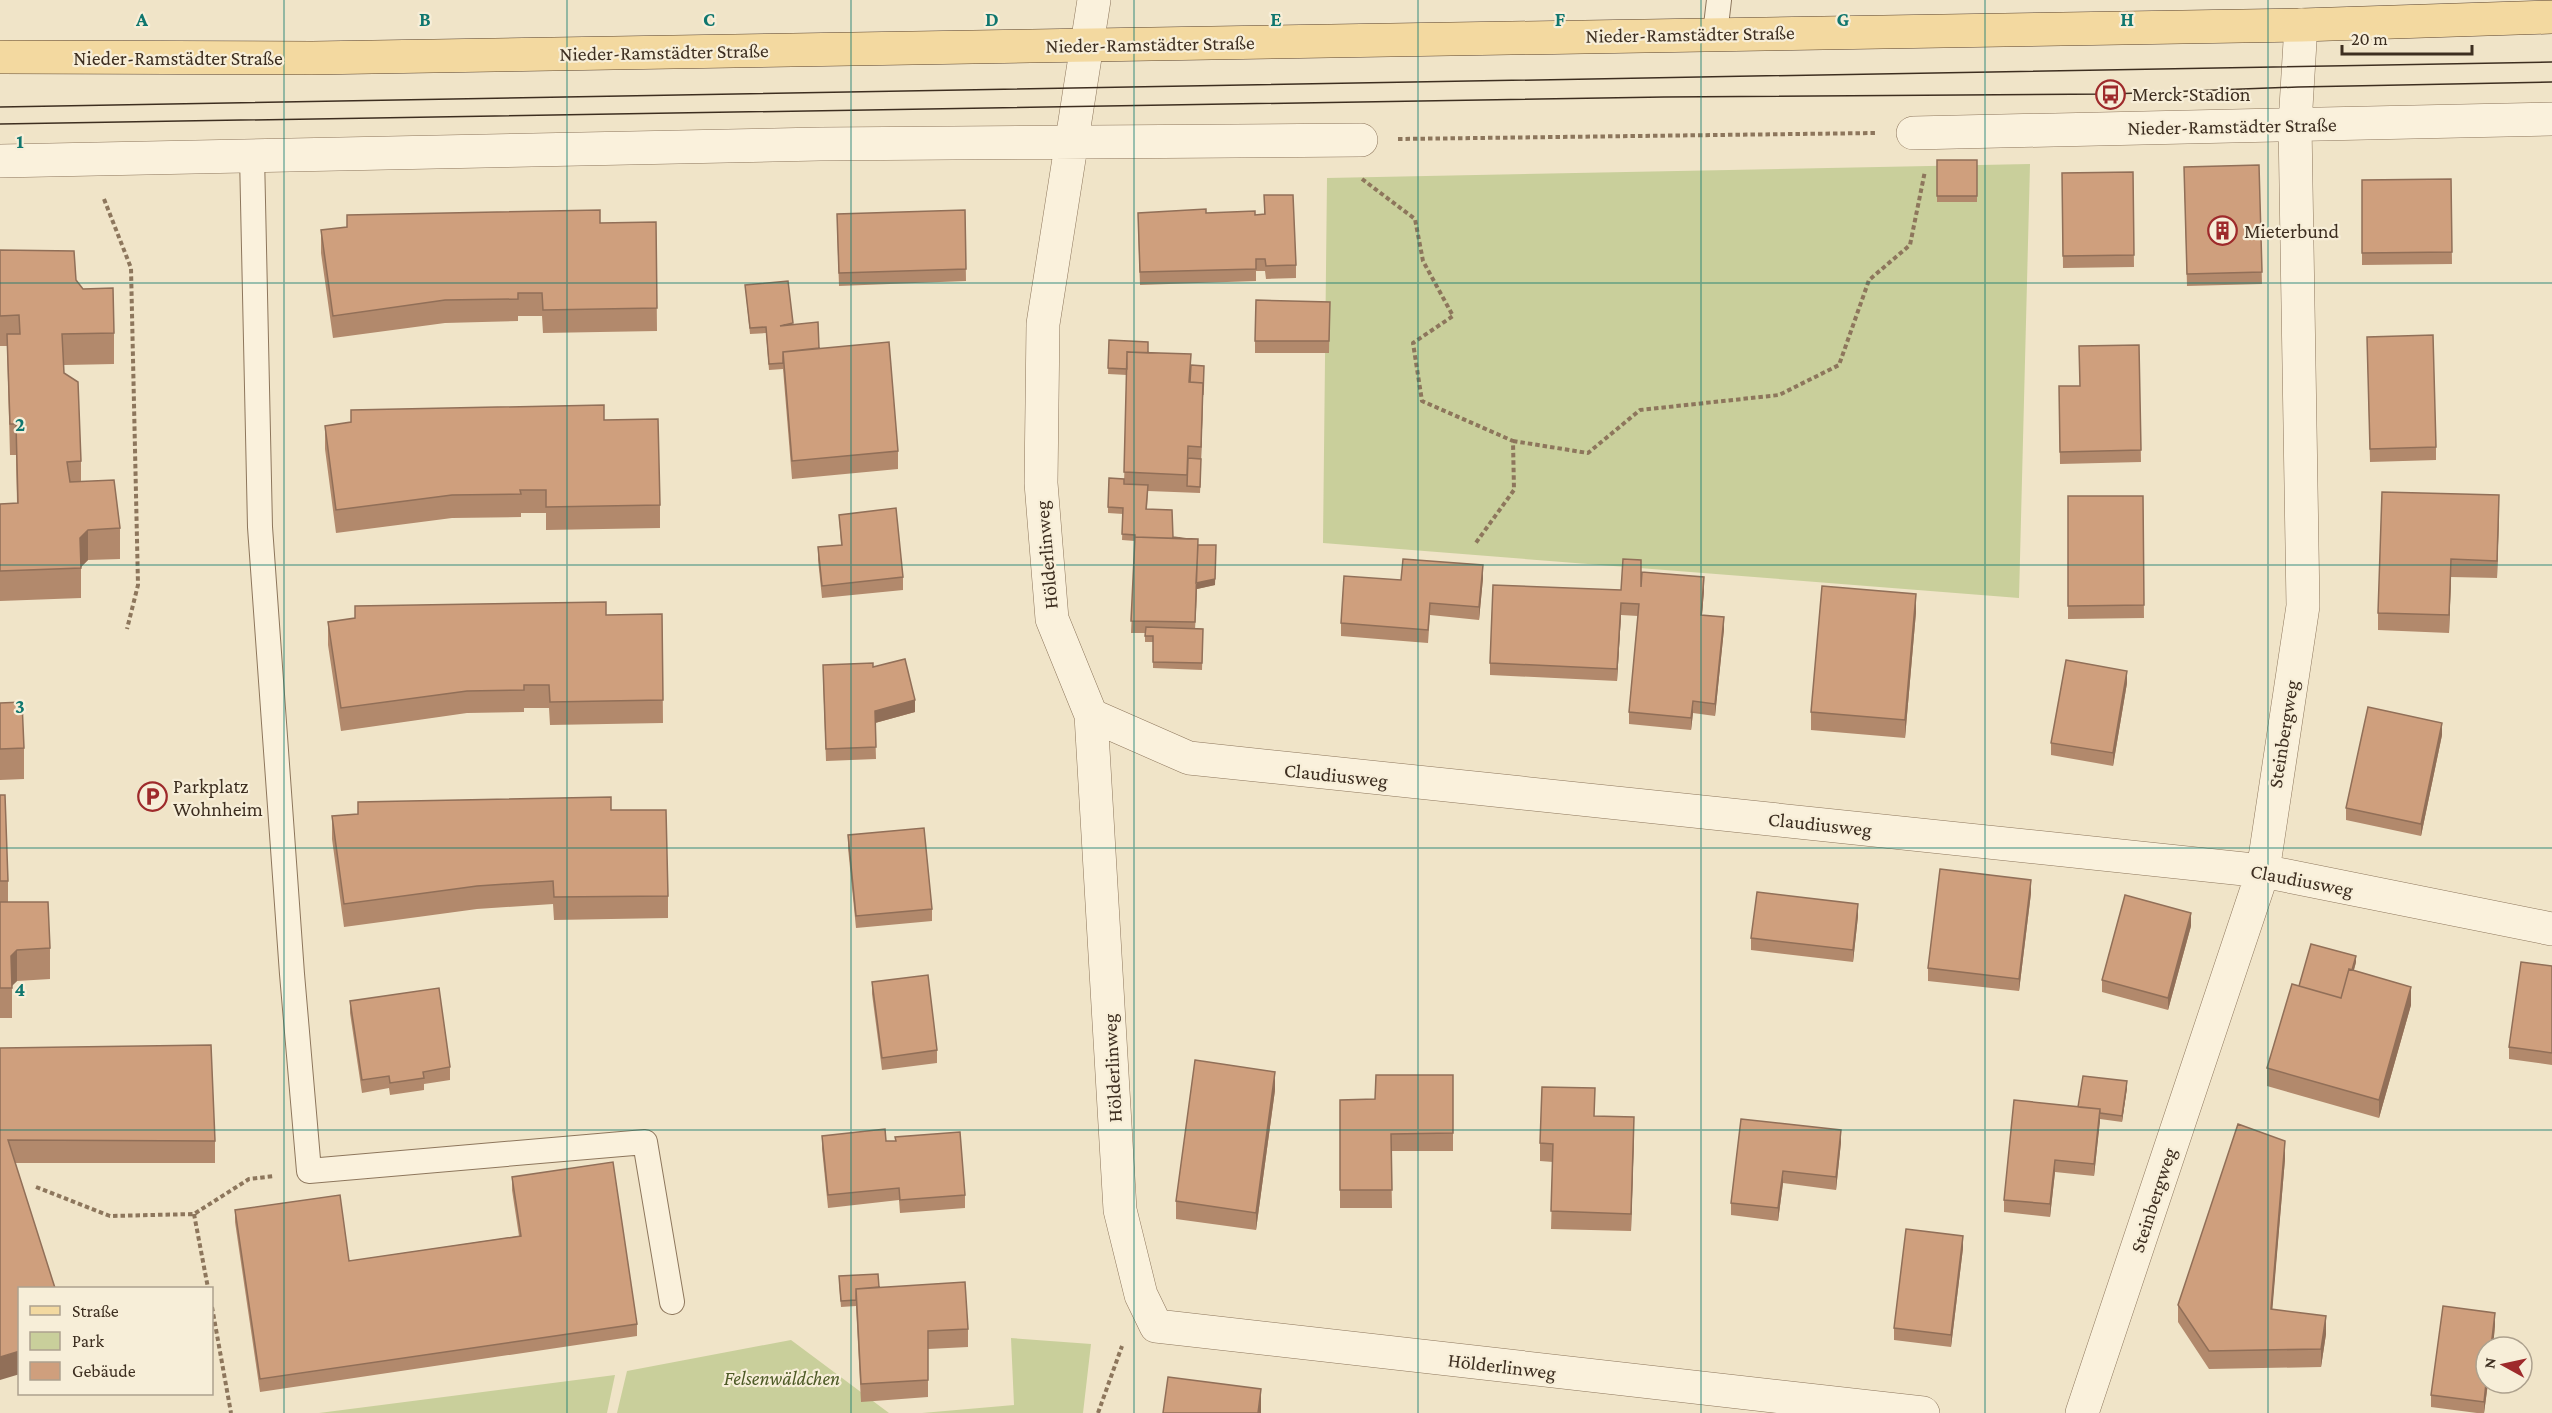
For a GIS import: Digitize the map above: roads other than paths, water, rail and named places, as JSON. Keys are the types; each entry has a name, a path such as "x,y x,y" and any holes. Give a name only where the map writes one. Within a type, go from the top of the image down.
{"main road":[{"name":"Nieder-Ramstädter Straße","path":"0,57 303,58 2301,25 2552,17"}],"street":[{"name":"Hölderlinweg","path":"1094,0 1043,324 1041,483 1052,619 1091,715 1120,1210 1141,1295 1156,1326 1923,1413"},
{"name":"Steinbergweg","path":"2082,1413 2263,871 2303,606 2295,124 2301,25"},
{"name":"Nieder-Ramstädter Straße","path":"1913,133 2552,119"},
{"path":"0,160 1072,141 1361,140"},
{"name":"Claudiusweg","path":"1091,715 1190,758 1448,787 2263,871 2552,929"}],"lane":[{"path":"1715,34 1719,0"},
{"path":"252,155 260,527 292,974 309,1171 645,1142 672,1302"}],"tram line":[{"path":"0,107 2552,62"},
{"path":"0,124 1664,97 2111,94 2298,87 2552,82"}],"place":[{"name":"Merck-Stadion","path":"2111,94"},
{"name":"Mieterbund","path":"2223,231"},
{"name":"Parkplatz Wohnheim","path":"152,797"}],"park label":[{"name":"Felsenwäldchen","path":"782,1378"}]}
